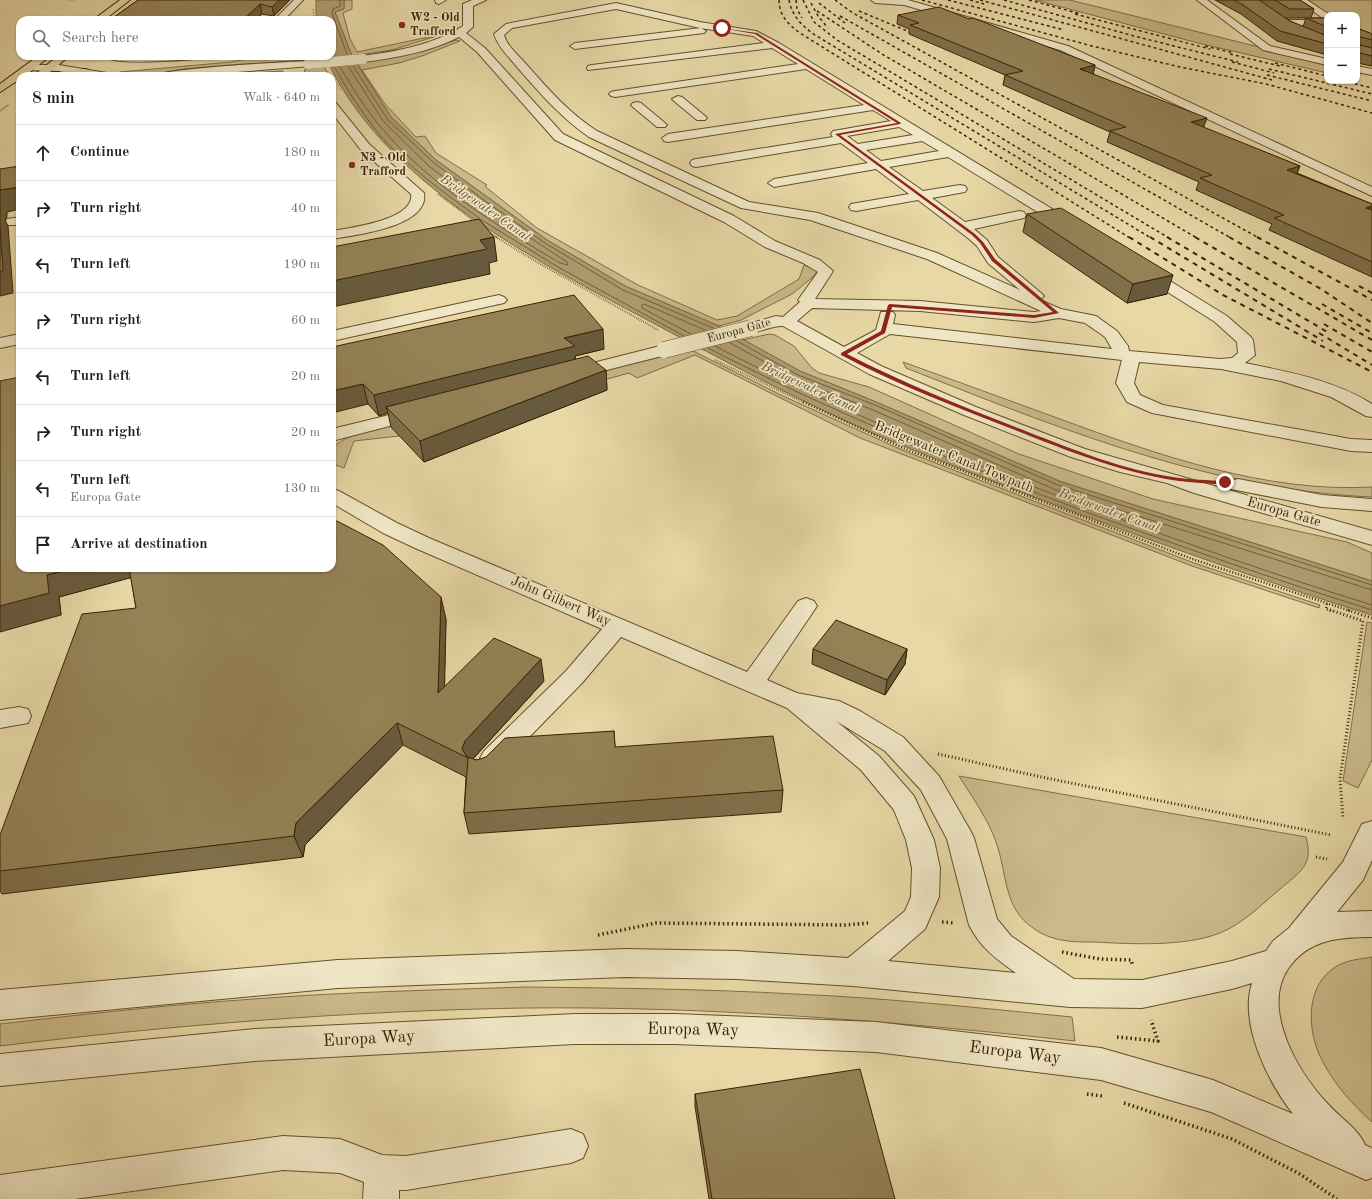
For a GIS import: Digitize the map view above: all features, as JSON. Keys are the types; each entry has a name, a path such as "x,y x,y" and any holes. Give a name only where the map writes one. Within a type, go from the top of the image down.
{"highway":[{"path":"105,16 129,2"},
{"path":"115,16 129,2"},
{"path":"25,72 40,60"},
{"path":"49,72 60,60"},
{"path":"71,60 70,62 72,65 86,72"},
{"path":"49,72 86,72"},
{"path":"2,94 16,81"},
{"path":"2,94 15,92"}],"street":[{"path":"283,16 299,0"},
{"path":"215,72 363,59 411,50 460,33 468,27 467,7 468,4 475,0"},
{"path":"875,0 905,2 1064,48 1372,192"},
{"path":"1201,0 1267,48 1324,61"},
{"path":"1301,0 1324,14"},
{"path":"724,34 676,20 627,8 612,6 509,26 500,34 501,41 509,51 567,114 584,129 593,134 746,205 813,216 932,256 1057,313 1090,318 1101,325 1127,354 1125,383 1133,398 1158,409 1351,445 1372,446"},
{"path":"1299,32 1280,21 1324,23"},
{"path":"575,46 750,32 775,45 790,56 1087,236"},
{"path":"460,33 481,50 558,137 729,219 750,234 777,248 818,264 826,271 806,300 808,303"},
{"path":"1253,38 1268,38"},
{"path":"592,68 775,45"},
{"path":"775,58 790,56"},
{"path":"112,72 148,60"},
{"path":"615,94 807,66"},
{"path":"29,68 49,72"},
{"path":"1360,70 1372,72"},
{"path":"810,80 825,77"},
{"path":"837,93 849,92"},
{"path":"664,101 694,96"},
{"path":"678,99 701,118"},
{"path":"651,103 637,104 660,125"},
{"path":"668,138 874,107"},
{"path":"336,110 365,147 417,193 418,199 412,210 390,222 336,234"},
{"path":"900,123 837,134 963,227 982,243 993,260 1057,313"},
{"path":"856,148 923,137"},
{"path":"696,163 843,139"},
{"path":"774,183 949,153"},
{"path":"856,207 960,189"},
{"path":"963,227 1019,215"},
{"path":"1133,265 1221,319 1245,340 1247,355 1236,362 1220,364"},
{"path":"336,335 499,300"},
{"path":"787,322 808,303 890,305 1034,317 1057,313"},
{"path":"843,354 883,332 890,305"},
{"name":"Europa Gate","path":"556,378 776,321 787,322 874,370 1033,437 1127,468 1173,479 1201,489 1372,538"},
{"path":"884,328 1127,354 1174,361 1220,364 1290,377 1325,388 1360,403 1372,412"},
{"path":"0,343 16,340"},
{"path":"336,434 432,409"},
{"name":"Europa Gate","path":"1173,479 1225,482 1322,501 1372,505"},
{"name":"John Gilbert Way","path":"336,497 390,528 793,701 830,708 851,718 894,744 930,784 960,838 984,925 1001,946 1070,993"},
{"path":"752,683 806,606"},
{"path":"481,770 574,677 618,625"},
{"name":"John Gilbert Way","path":"793,701 870,763 905,804 920,840 926,868 925,897 915,920 853,972"},
{"path":"1369,1164 1333,1135 1306,1105 1285,1073 1271,1041 1265,1011 1266,984 1275,962 1286,947 1300,936 1353,871 1372,832"},
{"path":"1300,936 1325,926 1354,923 1372,924"},
{"path":"0,1005 183,987 331,975 491,967 625,963 700,964 853,972 1070,993 1142,994 1232,975 1275,962"},
{"name":"Europa Way","path":"0,1070 255,1046 575,1030 675,1029 876,1037 1102,1064 1213,1096 1369,1164"},
{"path":"0,1192 283,1153 340,1156 382,1186 406,1173 571,1146"}],"path":[{"path":"68,0 75,0"},
{"path":"336,82 344,96"},
{"path":"436,192 475,222"},
{"path":"486,230 535,261 659,331"},
{"name":"Bridgewater Canal Towpath","path":"709,357 854,427 904,448 1196,560 1327,604"},
{"path":"1343,818 1340,779 1363,621 1326,608 1327,604 1372,618"},
{"path":"894,744 1046,778 1331,835"},
{"path":"1112,1037 1158,1041 1142,994"},
{"path":"1085,1094 1108,1097"},
{"path":"1122,1102 1232,1140 1298,1173 1338,1199"}],"shaded area":[{"path":"344,0 352,0 352,9 343,13 350,39 357,52 443,34 392,50 352,56 335,12 344,9"},
{"path":"1035,0 1070,0 1324,63 1324,72 1198,43"},
{"path":"1303,0 1372,0 1372,37 1360,33 1360,12 1324,13"},
{"path":"456,40 460,41 422,56 399,63 362,70 385,104 416,137 425,136 436,153 487,185 485,186 487,188 537,228 638,285 717,320 737,316 799,279 804,265 818,270 813,277 792,294 741,320 719,326 625,286 547,240 436,160 391,117 357,63 383,60 432,48"},
{"path":"241,60 308,60 187,69 167,72 120,72"},
{"path":"324,67 327,72 304,72 305,69"},
{"path":"769,334 775,335 794,346 812,368 819,373 869,387 1019,454 1153,499 1347,542 1372,553 1372,581 1059,481 800,371 743,340"},
{"path":"693,351 783,396 902,450 1194,563 1320,605 1319,608 1192,566 860,438 695,355 637,378 629,373 399,436 354,441 344,468 336,465 336,445 359,433 670,354"},
{"path":"903,362 1097,433 1174,458 1253,478 1292,484 1332,487 1372,487 1372,497 1311,492 1252,482 1192,469 1076,433 1019,412 906,368"},
{"path":"1367,622 1372,623 1372,760 1358,788 1343,781"},
{"path":"959,776 1306,837 1308,847 1307,861 1304,867 1294,878 1245,919 1220,933 1190,941 1158,944 1065,941 1050,937 1033,928 1023,920 1016,910 1007,889 1000,853 993,833"},
{"path":"1372,957 1372,1122 1349,1099 1329,1073 1315,1043 1311,1019 1315,994 1319,983 1327,974 1345,962"},
{"path":"526,987 761,992 865,998 1003,1010 1072,1017 1075,1041 938,1027 800,1016 731,1012 593,1008 524,1008 392,1012 261,1020 65,1038 0,1046 0,1024 126,1010 287,997"}],"water":[{"name":"Bridgewater Canal","path":"316,0 344,0 344,9 335,12 352,56 391,117 436,160 547,240 625,286 719,326 800,371 1059,481 1372,581 1372,615 1192,555 1058,506 870,432 760,379 560,273 513,245 466,214 423,180 384,143 351,101 336,75 336,72 334,72 327,60 336,60 336,16 316,16"}],"building":[{"path":"138,0 279,0 272,7 260,4 247,16 116,16"},
{"path":"1234,0 1259,0 1290,21 1324,35 1324,43 1280,31"},
{"path":"1275,0 1300,0 1314,9 1290,9"},
{"path":"939,7 969,19 973,18 1095,65 1080,69 1207,118 1191,122 1300,166 1287,170 1372,204 1372,206 1366,208 1372,210 1372,262 1274,218 1284,215 1200,178 1212,175 1110,131 1126,127 1005,75 1023,71 910,25 919,23 898,15"},
{"path":"1306,18 1324,18 1324,26"},
{"path":"1360,29 1372,34 1372,40 1361,37"},
{"path":"1360,45 1372,48 1372,56 1360,53"},
{"path":"16,167 16,188 0,190 0,169"},
{"path":"1061,208 1173,275 1133,284 1027,214"},
{"path":"479,219 494,237 480,240 487,249 336,280 336,246"},
{"path":"0,228 3,271 0,271"},
{"path":"574,295 603,329 564,338 575,346 374,395 363,384 336,390 336,346"},
{"path":"588,356 606,370 420,441 386,407"},
{"path":"16,378 16,572 59,572 47,575 49,593 0,606 0,381"},
{"path":"336,521 383,545 441,597 438,693 494,638 541,659 465,741 462,749 467,757 477,760 486,757 505,738 614,731 615,747 773,736 783,790 464,813 468,758 397,723 296,823 294,836 0,871 0,835 82,614 136,608 130,572 336,572"},
{"path":"836,620 907,649 887,680 813,649"},
{"path":"860,1069 895,1199 712,1199 695,1094"}],"railway":[{"path":"779,0 779,6 783,16 803,35 1130,238"},
{"path":"789,0 795,16 815,35 1151,238"},
{"path":"796,0 797,9 802,18"},
{"path":"803,0 814,22 837,40 1169,238"},
{"path":"835,0 853,13 1259,238"},
{"path":"922,0 1092,46 1180,67 1266,84 1372,113"},
{"path":"948,0 1064,30"},
{"path":"970,0 984,4"},
{"path":"980,0 1272,80"},
{"path":"1004,0 1134,36 1238,62"},
{"path":"1029,0 1081,14"},
{"path":"811,3 818,16 828,28"},
{"path":"819,3 845,23"},
{"path":"817,11 882,54 1197,238"},
{"path":"859,11 912,33"},
{"path":"1075,14 1210,49"},
{"path":"840,16 1231,238"},
{"path":"1205,46 1234,53"},
{"path":"1230,54 1280,66"},
{"path":"1232,62 1274,73"},
{"path":"1275,63 1324,75"},
{"path":"1269,69 1372,94"},
{"path":"1267,75 1372,101"},
{"path":"1355,84 1372,88"},
{"path":"1129,237 1223,295 1372,372"},
{"path":"1150,237 1323,341"},
{"path":"1167,237 1329,333"},
{"path":"1195,237 1372,340"},
{"path":"1229,237 1321,289 1372,323"},
{"path":"1257,237 1372,300"},
{"path":"1359,286 1372,293"},
{"path":"1322,304 1372,333"},
{"path":"1324,324 1372,352"},
{"path":"1319,333 1372,365"}],"place":[{"name":"W2 - Old Trafford","path":"402,25"},
{"name":"N3 - Old Trafford","path":"352,165"}],"route":[{"path":"722,28 756,34 900,123 837,134 973,234 982,243 993,260 1057,313 1047,316 1034,317 920,306 890,305 883,332 843,354 874,370 970,411 1033,437 1078,453 1127,468 1173,479 1225,482"}]}
